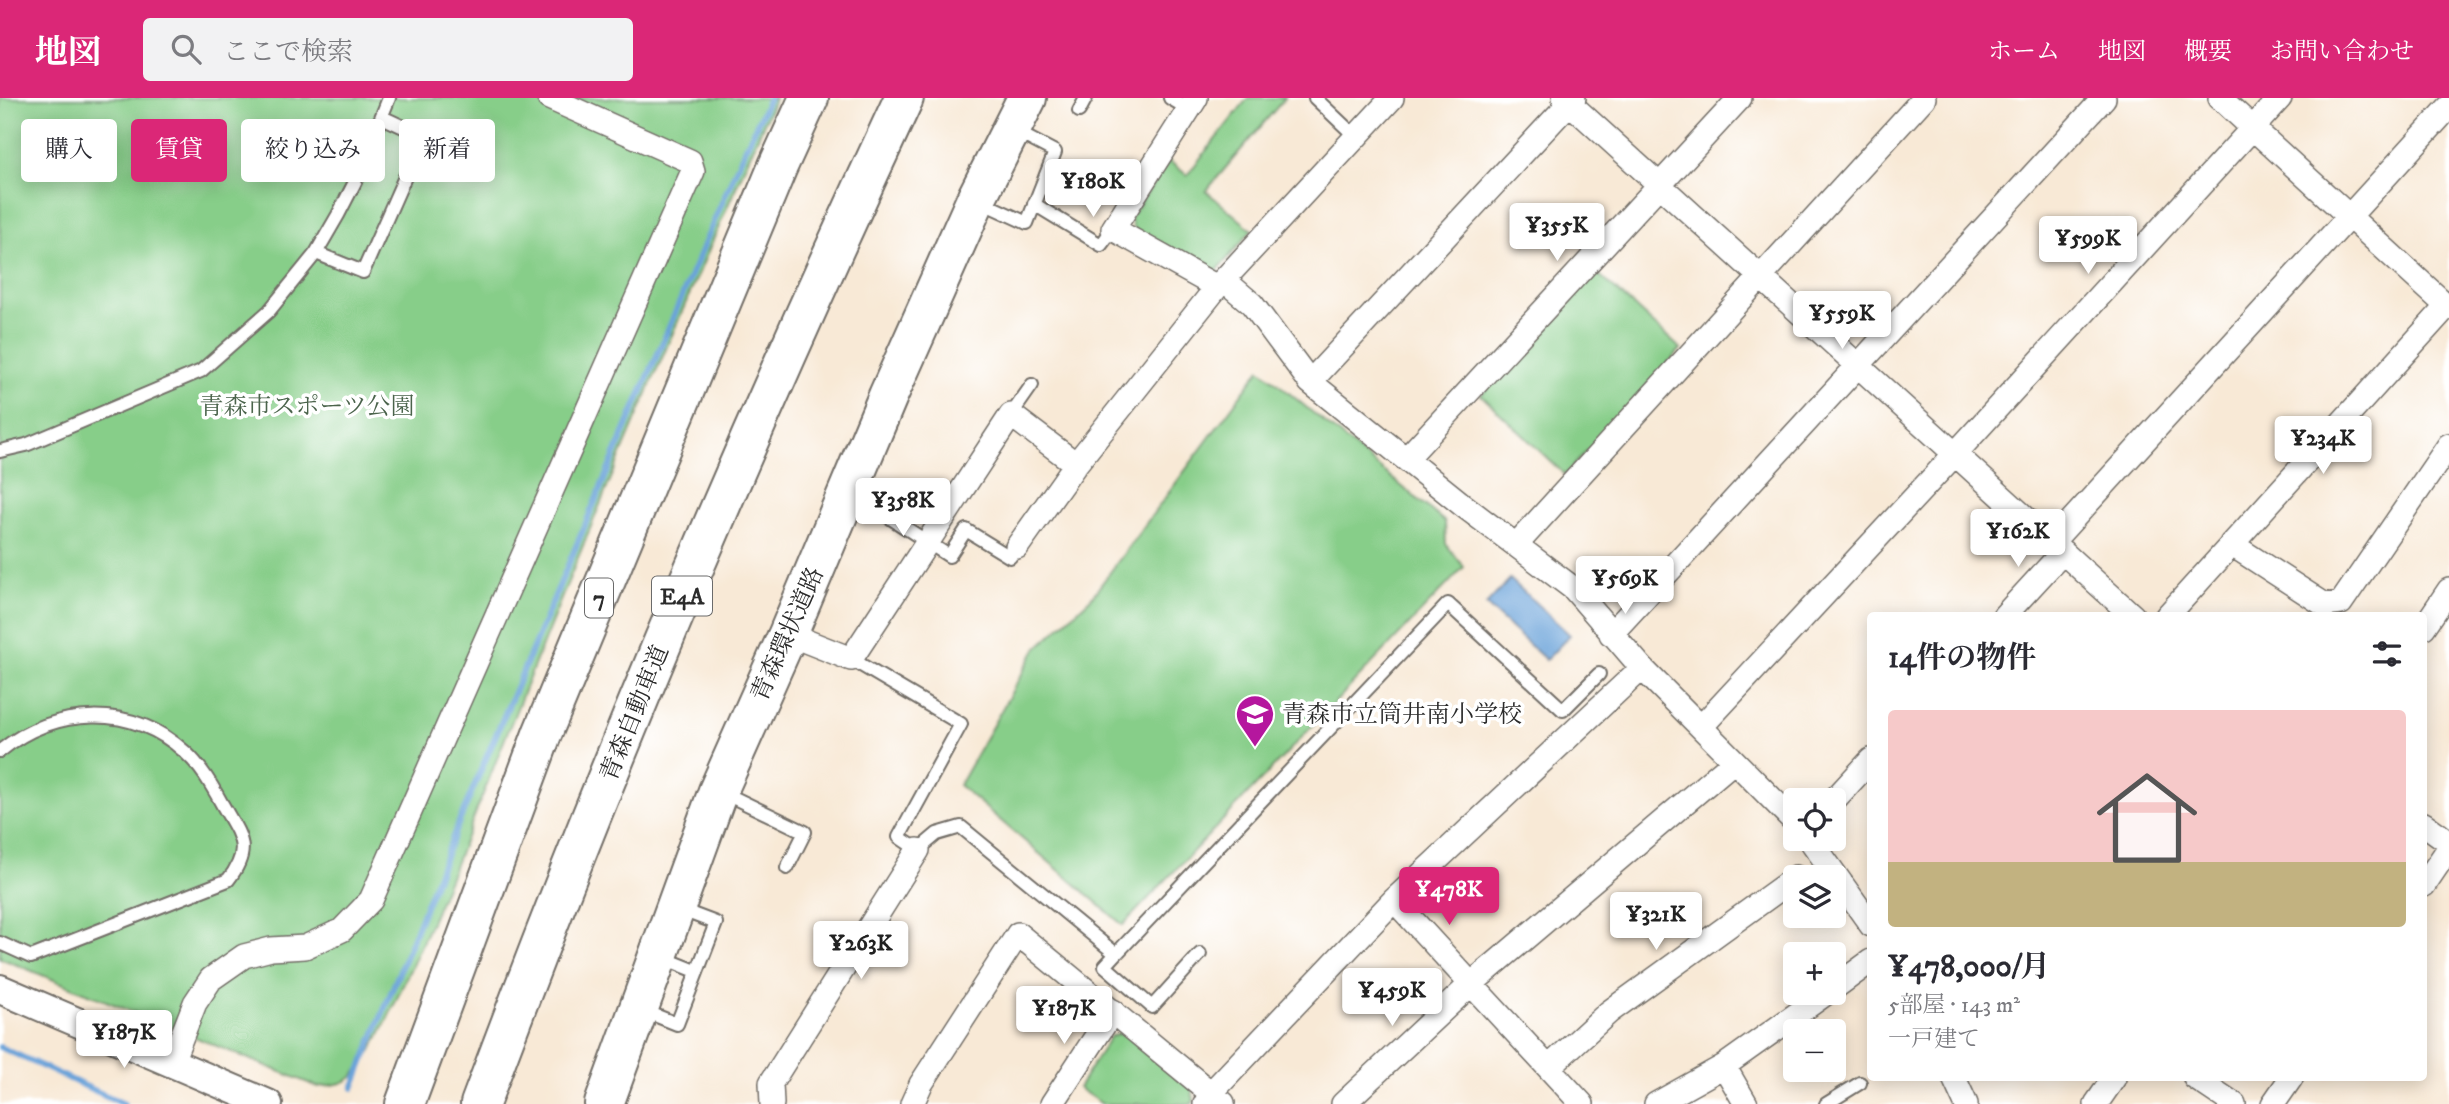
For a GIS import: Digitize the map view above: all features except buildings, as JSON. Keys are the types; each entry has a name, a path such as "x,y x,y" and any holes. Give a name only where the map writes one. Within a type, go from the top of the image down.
{"highway":[{"name":"7","path":"405,1104 542,734 778,166 809,98"},
{"name":"青森自動車道","path":"480,1104 530,970 689,580 904,98"},
{"name":"青森環状道路","path":"604,1104 718,791 976,199 1019,114"}],"street":[{"path":"171,1064 195,1003 211,979 243,956 271,949 304,947 342,930 371,900 693,171 690,161 549,98"},
{"path":"1017,547 1076,464 1221,284 1392,98"},
{"path":"1407,458 1740,98"},
{"path":"1516,545 1924,98"},
{"path":"1611,634 2104,98"},
{"path":"2171,612 2448,306 2220,98"},
{"path":"1701,727 2280,98"},
{"path":"1310,383 1569,100 2129,612"},
{"path":"1185,102 1113,229 1221,284 1252,304 1310,383 1464,506 1574,589 1642,668 1783,810"},
{"path":"2007,612 2058,547 2449,107"},
{"path":"788,634 852,659 1011,415 1076,464"},
{"path":"2231,544 2325,605 2341,603 2449,445"},
{"path":"2427,623 2449,590"},
{"path":"912,1104 921,1084 1018,934 1113,1011 1214,1100 1394,900 1642,668"},
{"path":"1343,1104 1471,985 1734,761"},
{"path":"1845,788 1867,764"},
{"path":"2427,826 2449,842"},
{"path":"2427,881 2449,848"},
{"path":"772,1104 771,1083 918,850"},
{"path":"1819,851 1867,919"},
{"path":"1812,865 1823,857"},
{"path":"1549,1068 1609,1012 1783,886"},
{"path":"1394,900 1582,1104"},
{"path":"1846,979 1867,964"},
{"path":"0,989 268,1104"},
{"path":"1656,1104 1724,1066 1810,1005"},
{"path":"1052,1104 1113,1011"},
{"path":"1724,1066 1746,1104"},
{"path":"1955,1081 1966,1104"},
{"path":"2096,1104 2112,1081"},
{"path":"2200,1081 2234,1104"},
{"path":"2273,1104 2289,1081"}],"lane":[{"path":"0,451 26,445 201,371 269,311 316,253 355,182 389,98"},
{"path":"1079,111 1086,98"},
{"path":"1315,98 1356,136"},
{"path":"976,199 1027,223 1055,152 1019,114"},
{"path":"316,253 363,272 423,135 382,117"},
{"path":"1034,204 1101,245 1113,229"},
{"path":"1011,415 1032,385"},
{"path":"848,490 948,555 965,530 1010,557 1017,547"},
{"path":"1200,954 1152,1007 1105,966 1448,604 1563,710 1599,674"},
{"path":"852,659 961,724 899,837 918,850 937,834 961,827 1116,954"},
{"path":"0,751 35,727 74,716 114,717 152,729 186,752 211,784 237,831 243,849 240,865 228,880 31,957 0,943"},
{"path":"718,791 805,832 787,868"},
{"path":"639,1009 677,1024 716,923 676,907"},
{"path":"658,956 696,971"},
{"path":"1826,1104 1860,1083"}],"green space":[{"name":"青森市スポーツ公園","path":"0,98 775,98 611,480 423,940 378,1038 354,1075 342,1083 318,1087 0,958"},
{"path":"1248,98 1285,98 1206,191 1252,230 1216,272 1134,230 1130,218 1169,161 1187,175"},
{"path":"1594,270 1681,349 1565,475 1481,395"},
{"path":"1260,369 1445,522 1446,544 1464,567 1123,925 959,785 1036,649 1091,598"},
{"path":"1121,1032 1191,1085 1194,1100 1192,1104 1102,1104 1078,1088 1110,1037"}],"water":[{"path":"1510,579 1570,635 1546,660 1486,605"}],"waterway":[{"path":"353,1088 456,829 740,160 769,98"},
{"path":"0,1047 124,1104"}],"place":[{"name":"青森市立筒井南小学校","path":"1255,748"}]}
